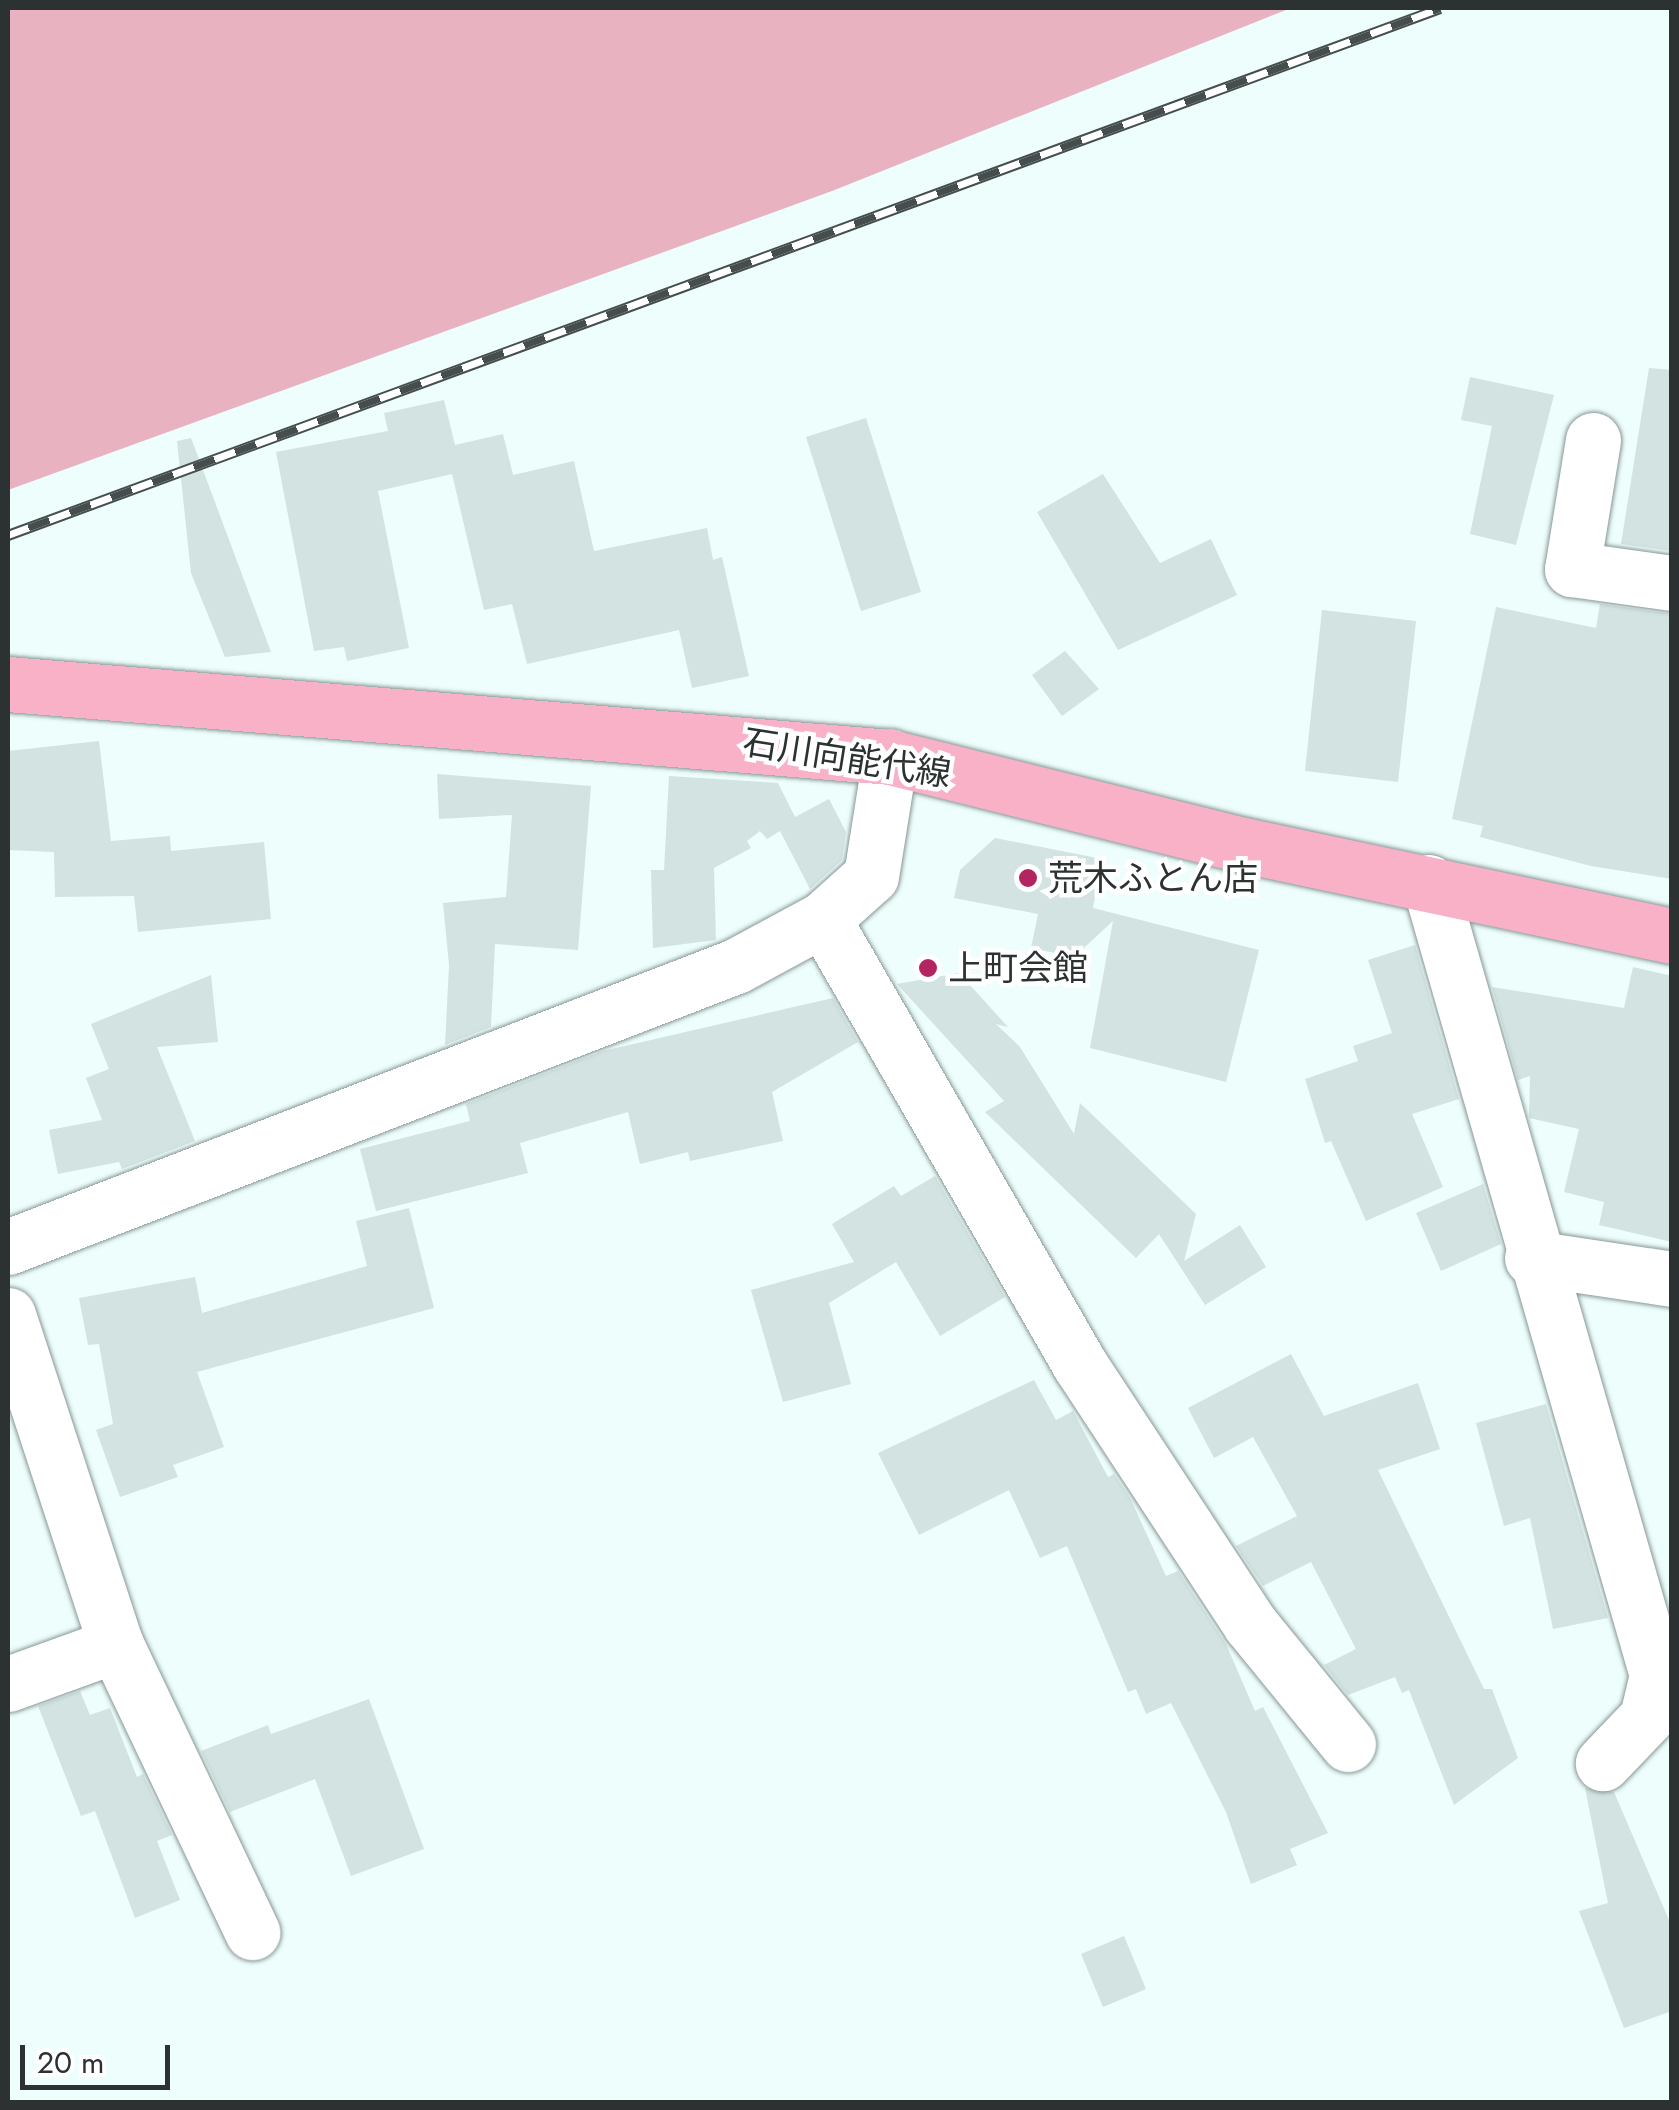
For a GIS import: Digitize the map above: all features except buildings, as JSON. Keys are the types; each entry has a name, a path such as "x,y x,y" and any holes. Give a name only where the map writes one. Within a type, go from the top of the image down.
{"main road":[{"name":"石川向能代線","path":"8,684 890,757 1244,844 1672,936"}],"street":[{"path":"1593,440 1572,570 1672,583"},
{"path":"8,1247 718,973 824,919 871,876 890,757"},
{"path":"1429,882 1532,1258 1657,1675 1647,1717 1603,1762"},
{"path":"824,919 1080,1365 1250,1624 1348,1744"},
{"path":"1532,1258 1672,1279"},
{"path":"8,1315 116,1644 252,1932"},
{"path":"8,1684 116,1644"}],"shaded area":[{"path":"8,8 1291,8 832,191 8,490"}],"railway":[{"path":"8,535 1440,8"}],"place":[{"name":"荒木ふとん店","path":"1028,878"},
{"name":"上町会館","path":"928,968"}]}
